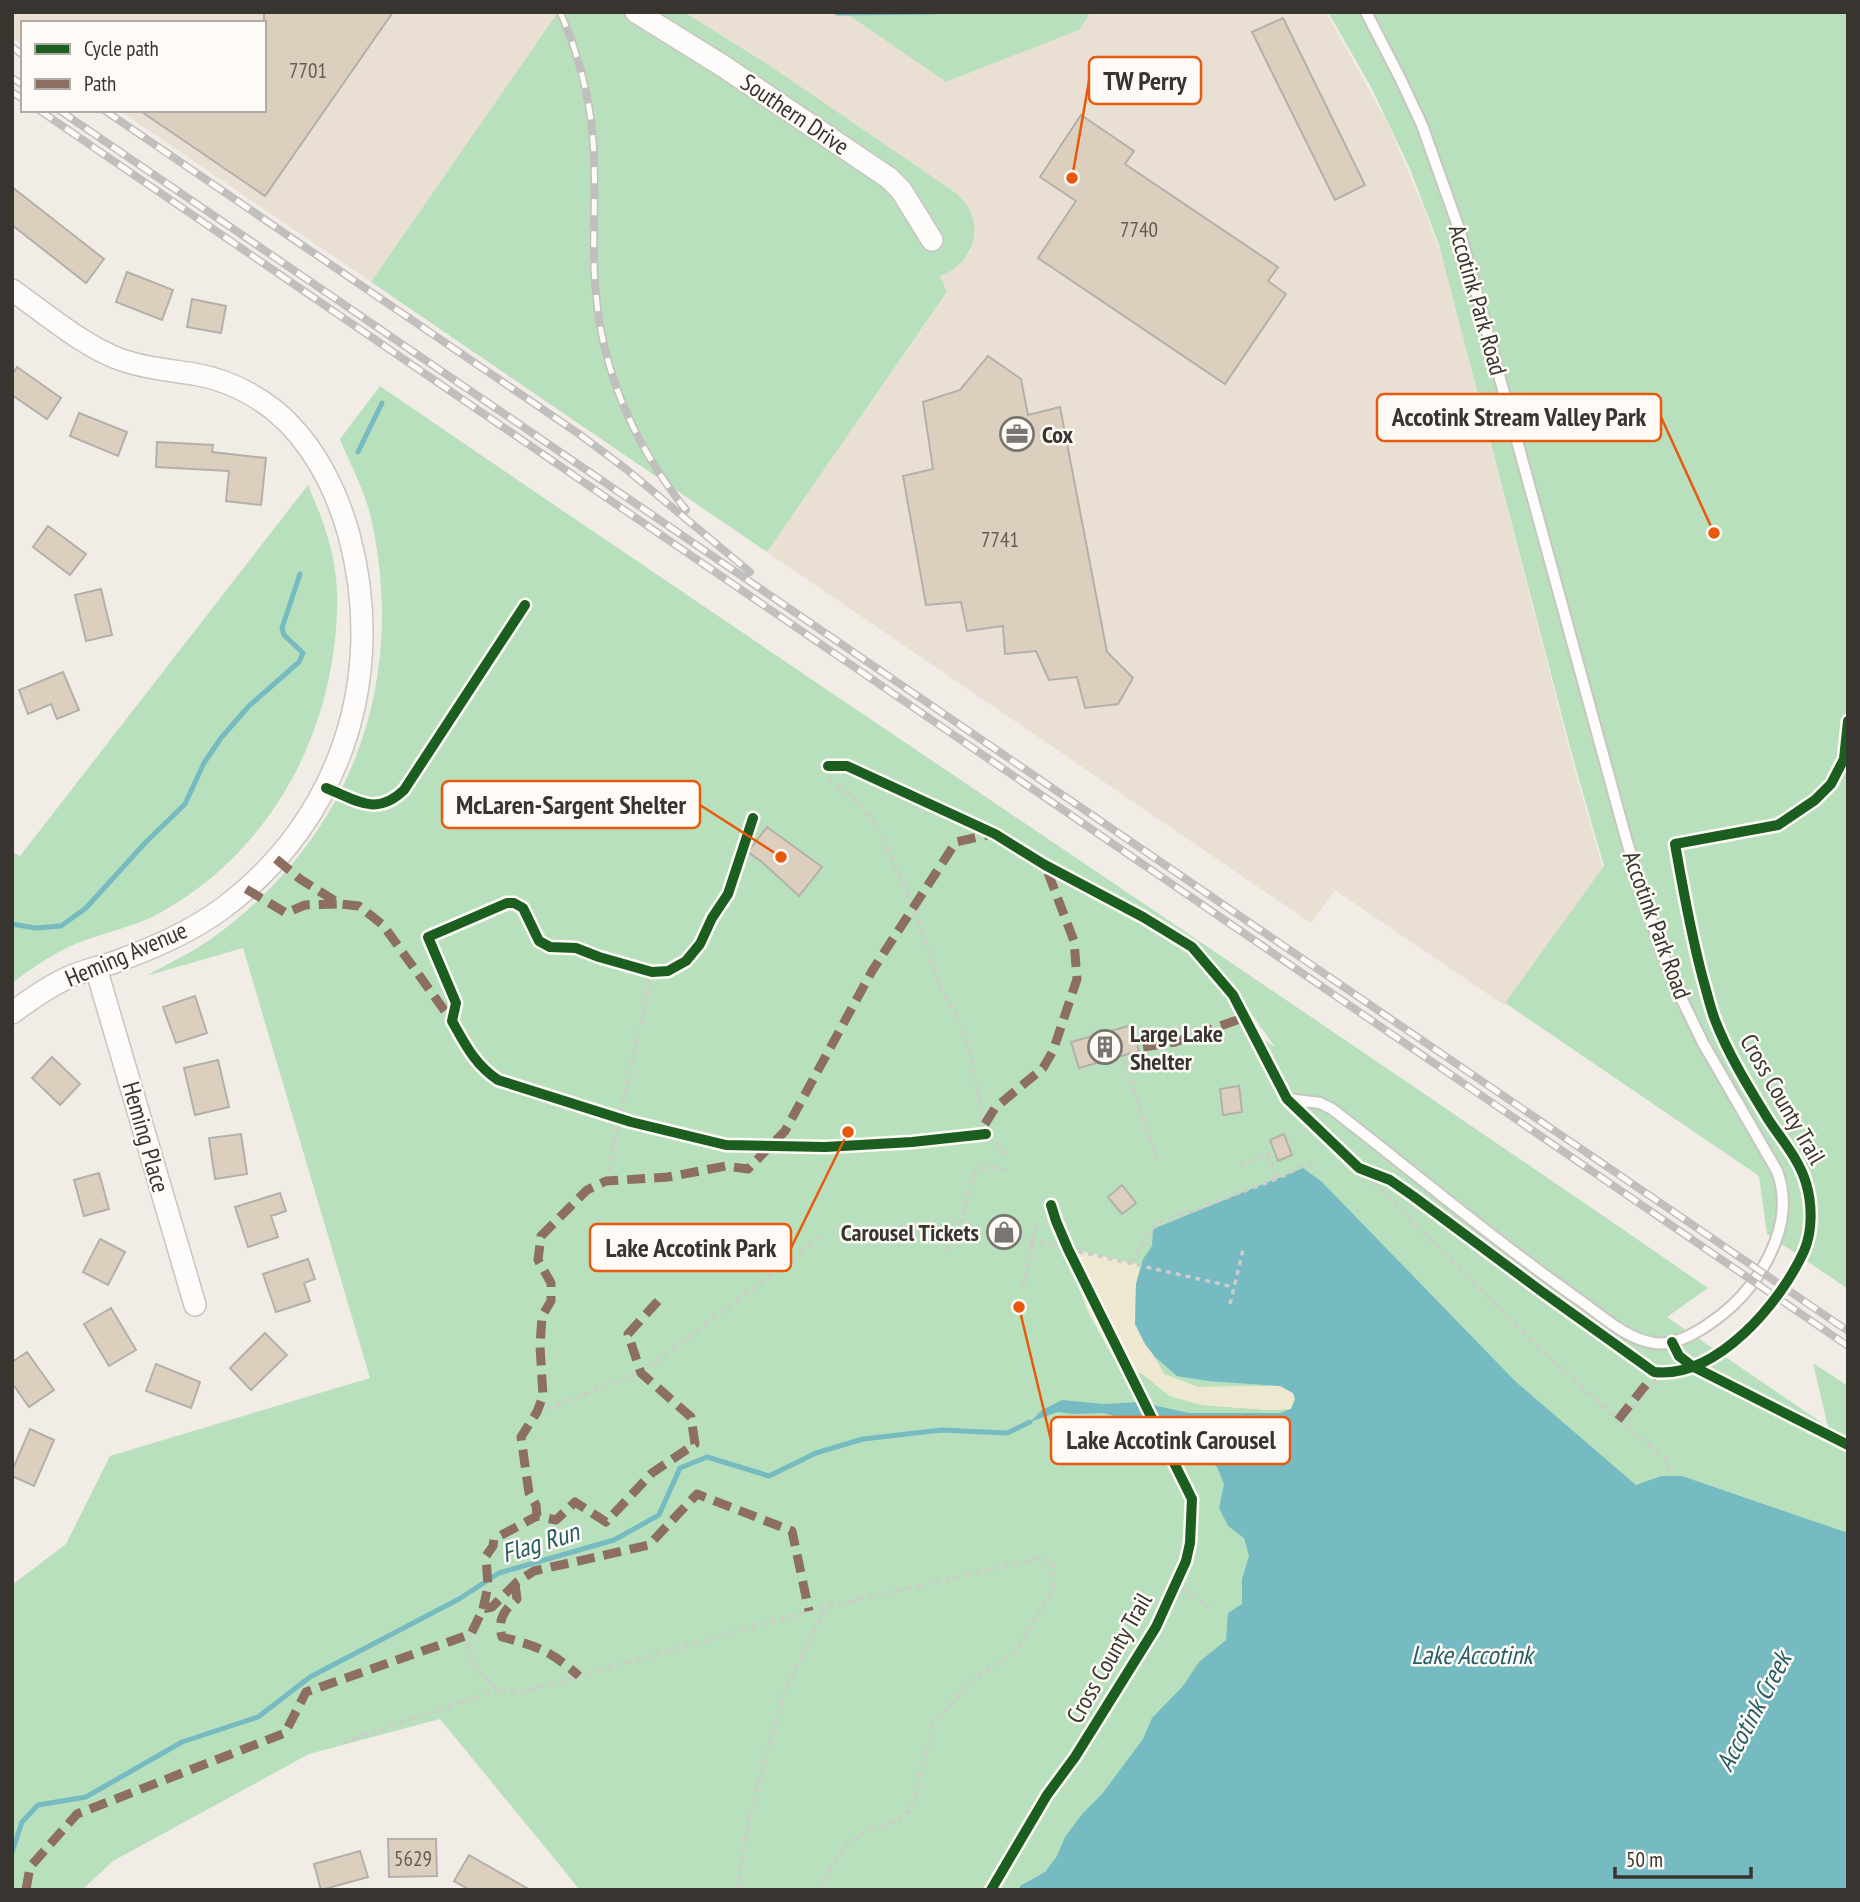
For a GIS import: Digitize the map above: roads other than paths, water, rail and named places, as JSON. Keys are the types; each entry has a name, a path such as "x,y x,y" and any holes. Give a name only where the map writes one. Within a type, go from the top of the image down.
{"street":[{"name":"Southern Drive","path":"636,12 723,66 889,178 901,190 932,240"},
{"name":"Heming Avenue","path":"12,290 96,348 117,358 157,370 207,376 249,393 273,409 295,429 323,469 346,523 359,578 363,620 360,677 347,736 326,788 291,842 266,870 222,909 178,936 141,953 65,978 12,1013"},
{"name":"Heming Place","path":"96,968 195,1305"}],"lane":[{"name":"Accotink Park Road","path":"1287,1099 1320,1103 1332,1109 1558,1285 1640,1340 1658,1344 1672,1342 1714,1322 1744,1294 1758,1276 1769,1257 1779,1229 1785,1203 1784,1188 1777,1171 1703,1043 1660,947 1627,842 1441,173 1422,125 1366,12"},
{"path":"326,788 365,804 392,802 404,790 525,605"}],"water":[{"name":"Lake Accotink","path":"1303,1168 1322,1182 1516,1382 1636,1485 1661,1476 1682,1476 1848,1533 1848,1890 1020,1890 1020,1886 1045,1872 1057,1856 1065,1837 1102,1794 1143,1739 1152,1718 1183,1686 1199,1662 1226,1640 1228,1613 1242,1604 1242,1579 1249,1556 1244,1538 1228,1526 1219,1508 1224,1484 1217,1467 1193,1448 1137,1422 1103,1413 1058,1412 1030,1422 1042,1410 1062,1400 1104,1404 1139,1402 1189,1413 1280,1413 1291,1409 1295,1399 1293,1393 1280,1386 1177,1376 1155,1357 1135,1324 1136,1284 1143,1259 1152,1246 1153,1229"}],"waterway":[{"path":"837,13 936,12"},
{"path":"358,452 382,403"},
{"path":"12,924 35,928 61,926 86,908 185,804 204,763 221,738 249,706 299,662 303,653 284,635 282,628 300,574"},
{"name":"Flag Run","path":"12,1852 22,1822 38,1805 86,1797 182,1742 258,1717 310,1677 459,1599 499,1573 614,1540 659,1515 680,1468 707,1457 769,1476 816,1453 863,1439 942,1430 1007,1433 1030,1422"}],"railway":[{"path":"560,12 580,66 591,123 595,277 606,353 614,381 637,435 686,510"},
{"path":"12,47 21,54"},
{"path":"12,78 21,84"},
{"path":"12,92 21,98"},
{"path":"42,112 1848,1346"},
{"path":"62,112 1848,1331"},
{"path":"107,112 579,434 626,469 750,572"}],"place":[{"name":"TW Perry","path":"1072,178"},
{"name":"Cox","path":"1017,434"},
{"name":"Accotink Stream Valley Park","path":"1714,533"},
{"name":"McLaren-Sargent Shelter","path":"781,857"},
{"name":"Large Lake Shelter","path":"1105,1047"},
{"name":"Lake Accotink Park","path":"848,1132"},
{"name":"Carousel Tickets","path":"1004,1232"},
{"name":"Lake Accotink Carousel","path":"1019,1307"}],"water label":[{"name":"Accotink Creek","path":"1753,1711"}]}
